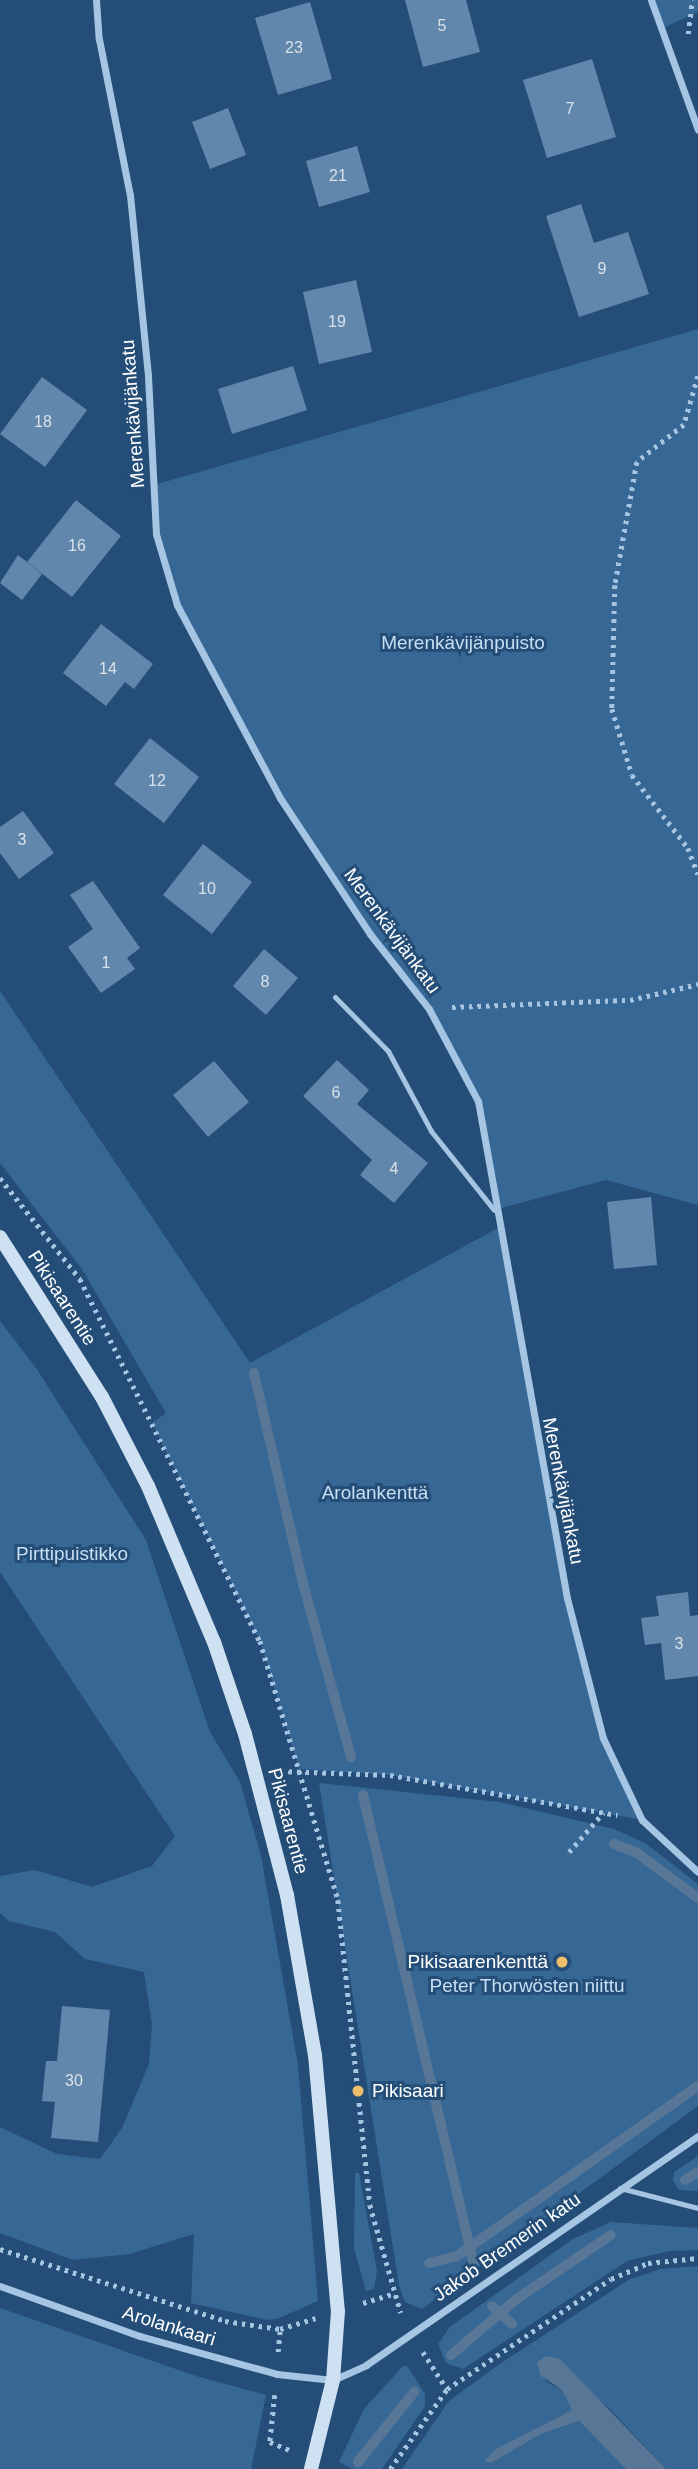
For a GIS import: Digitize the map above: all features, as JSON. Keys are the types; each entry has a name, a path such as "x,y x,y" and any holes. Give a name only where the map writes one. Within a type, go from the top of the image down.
{"street":[{"name":"Merenkävijänkatu","path":"96,0 99,39 130,195 148,376 156,534 177,605 280,798 370,934 429,1009 478,1101 494,1210 567,1598 603,1738 642,1820 698,1872"},
{"path":"651,0 698,130"},
{"name":"Pikisaarentie","path":"0,1237 102,1397 148,1486 214,1642 256,1775 287,1895 315,2055 338,2311 332,2380 312,2469"},
{"name":"Jakob Bremerin katu","path":"332,2380 366,2365 698,2136"},
{"name":"Arolankaari","path":"0,2286 140,2336 277,2374 332,2380"}],"lane":[{"path":"335,997 388,1051 430,1131 494,1210"},
{"path":"620,2188 698,2208"}],"path":[{"path":"698,376 684,425 637,463 615,585 612,709 632,775 688,848 698,874"},
{"path":"429,1009 630,1000 698,984"},
{"path":"256,1775 299,1769 390,1775 642,1820"},
{"path":"569,1852 604,1812"},
{"path":"0,2249 151,2300 257,2328 280,2329 392,2294"},
{"path":"390,2469 447,2389 611,2279 648,2263 698,2258"}],"green space":[{"path":"651,0 698,0 698,12 661,29"},
{"name":"Merenkävijänpuisto","path":"698,329 698,1205 606,1180 494,1210 478,1101 429,1009 370,934 280,798 177,605 156,534 154,485"},
{"name":"Arolankenttä","path":"0,991 250,1363 498,1228 567,1598 603,1738 642,1820 390,1775 299,1769 260,1641 152,1423 166,1413 82,1269 0,1163"},
{"name":"Pirttipuistikko","path":"0,1321 36,1368 146,1540 210,1732 240,1782 261,1856 298,2065 318,2301 279,2318 267,2320 191,2303 194,2234 129,2254 73,2260 0,2233 0,2127 57,2154 100,2159 122,2128 149,2064 152,2024 144,1972 85,1959 55,1932 9,1921 0,1913 0,1876 35,1870 92,1887 152,1866 175,1836 0,1572"},
{"name":"Peter Thorwösten niittu","path":"319,1783 499,1802 614,1829 645,1843 698,1884 698,2106 422,2309 405,2302 399,2285"},
{"path":"698,2156 698,2191 679,2190 673,2181 674,2172"},
{"path":"355,2173 359,2173 377,2271 374,2289 366,2291 354,2248"},
{"path":"611,2222 698,2228 698,2250 669,2251 627,2261 463,2369 446,2363 438,2344 450,2327 573,2239"},
{"path":"698,2266 698,2469 666,2469 611,2410 547,2356 537,2362 547,2382 562,2390 572,2410 541,2426 491,2463 541,2434 579,2421 626,2469 402,2469 449,2401 498,2365 630,2279 661,2269"},
{"path":"0,2308 196,2376 266,2395 251,2469 0,2469"},
{"path":"403,2366 408,2367 425,2394 425,2406 382,2469 353,2469 339,2462 364,2409"}],"shaded area":[{"path":"546,2356 560,2359 666,2469 626,2469 579,2421 541,2434 491,2463 484,2461 496,2449 572,2410 562,2390 540,2375 537,2362"}],"building":[{"path":"405,0 466,0 480,52 423,67"},
{"path":"310,2 332,79 278,95 255,18"},
{"path":"592,59 616,137 547,158 523,80"},
{"path":"228,108 246,155 210,169 192,122"},
{"path":"357,146 370,192 319,207 306,161"},
{"path":"581,204 594,243 628,232 649,294 579,317 546,216"},
{"path":"356,280 372,352 319,364 303,292"},
{"path":"293,366 307,410 232,434 218,389"},
{"path":"42,377 87,410 45,467 0,434"},
{"path":"76,500 121,536 72,597 27,562"},
{"path":"18,555 42,574 22,600 0,583"},
{"path":"101,624 153,664 134,689 125,682 106,706 63,673"},
{"path":"150,738 199,777 164,823 114,784"},
{"path":"23,811 54,853 19,879 0,853 0,827"},
{"path":"203,844 252,882 212,934 163,895"},
{"path":"93,881 140,948 127,958 135,969 101,993 68,947 93,929 70,895"},
{"path":"264,949 298,978 266,1015 233,986"},
{"path":"337,1060 369,1090 357,1104 428,1163 394,1203 360,1175 372,1160 303,1096"},
{"path":"214,1061 249,1102 208,1137 173,1095"},
{"path":"651,1197 657,1265 614,1269 607,1202"},
{"path":"688,1592 690,1616 698,1615 698,1676 665,1680 661,1643 645,1645 641,1618 659,1616 656,1596"},
{"path":"62,2006 110,2010 98,2142 51,2138 55,2102 42,2101 46,2061 57,2061"}],"waterway":[{"path":"254,1373 302,1580 351,1757"},
{"path":"363,1795 474,2264"},
{"path":"614,1844 637,1853 698,1898"},
{"path":"429,2263 457,2256 698,2086"},
{"path":"685,2180 698,2172"},
{"path":"451,2355 518,2298 611,2235"},
{"path":"492,2306 512,2324"},
{"path":"358,2462 414,2392"}],"place":[{"name":"Pikisaarenkenttä","path":"562,1962"},
{"name":"Pikisaari","path":"358,2091"}]}
